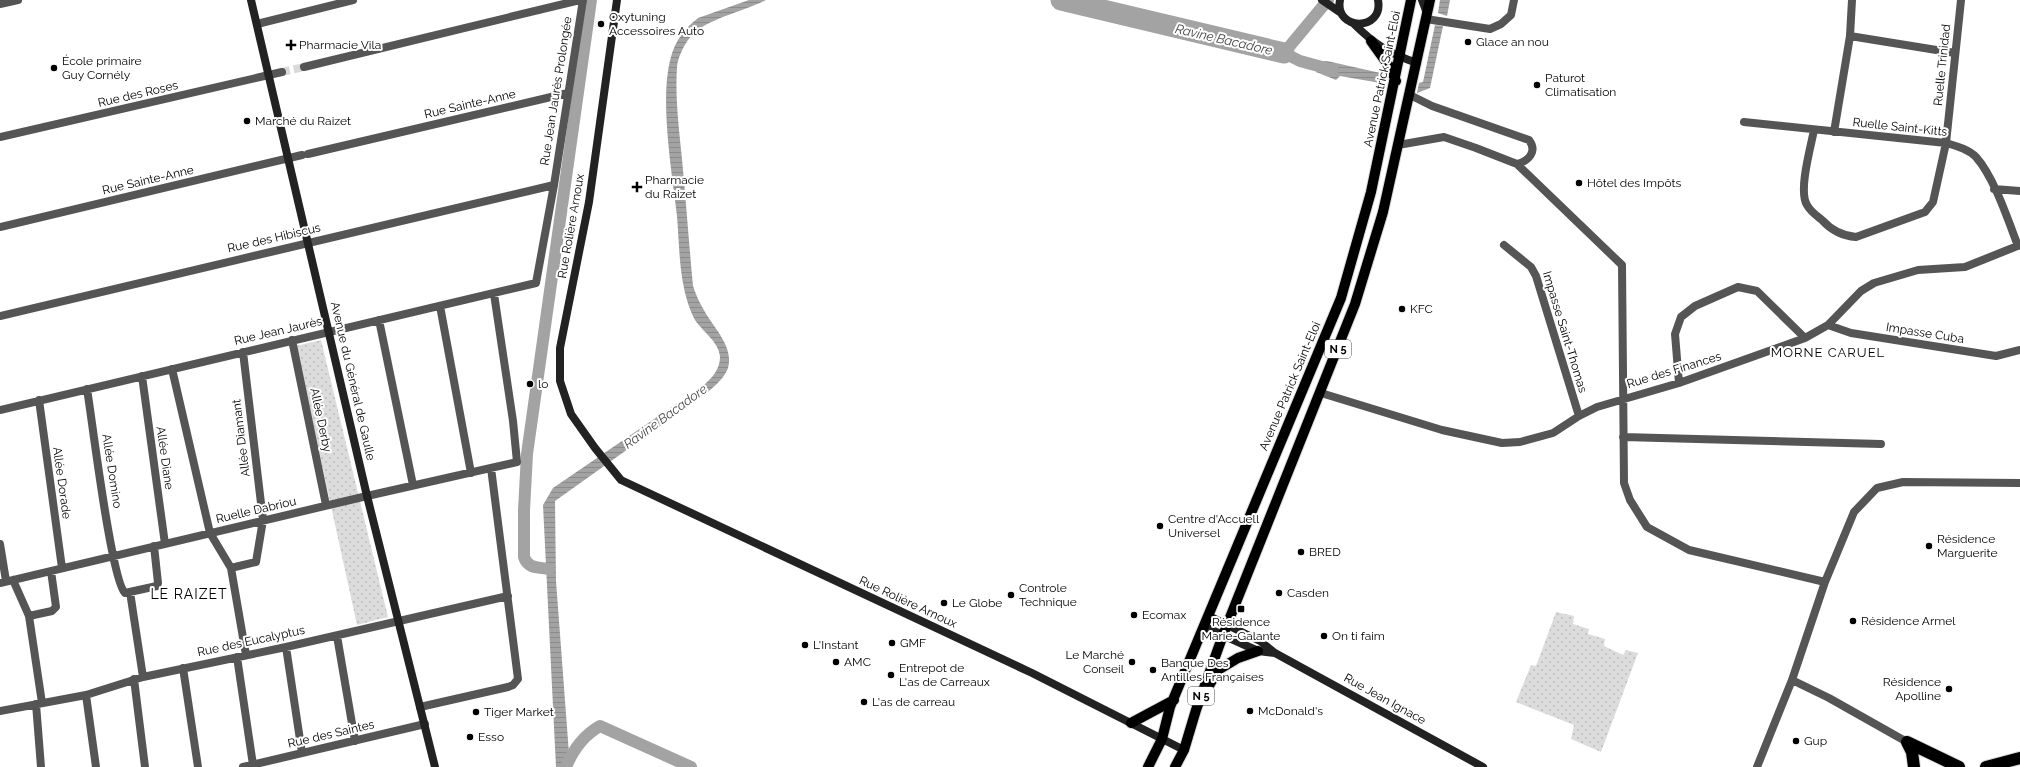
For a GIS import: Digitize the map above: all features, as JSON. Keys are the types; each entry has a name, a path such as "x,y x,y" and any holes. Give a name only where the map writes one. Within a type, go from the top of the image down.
{"highway":[{"path":"1907,742 1912,752 1914,767"},
{"path":"1907,742 1959,767"},
{"path":"1986,767 2020,758"}],"main road":[{"name":"Avenue Patrick Saint-Eloi","path":"1148,767 1162,739 1174,700 1341,298 1371,192 1396,81 1412,0"},
{"name":"N 5","path":"1175,767 1184,750 1196,710 1227,624 1287,472 1321,393 1355,304 1383,212 1428,18 1430,0"},
{"path":"1371,41 1389,66 1396,81"},
{"path":"1196,710 1218,670 1238,658 1258,651"},
{"path":"1131,723 1174,700"}],"street":[{"path":"0,4 18,0"},
{"name":"Avenue du Général de Gaulle","path":"252,0 268,76 367,496 435,767"},
{"path":"257,24 353,0"},
{"path":"304,67 581,0"},
{"name":"Rue Jean Jaurès Prolongée","path":"554,186 581,0"},
{"name":"Rue Rolière Arnoux","path":"617,0 589,202 560,348 560,381 571,414 595,448 621,480 1032,673 1184,750"},
{"path":"1322,0 1353,23 1371,41 1400,57 1417,62"},
{"path":"1340,0 1341,13"},
{"path":"1353,23 1364,24 1373,18 1378,9 1378,0"},
{"path":"1422,0 1428,18 1490,29 1501,24 1511,15 1514,0"},
{"path":"1834,132 1850,36 1852,0"},
{"name":"Ruelle Trinidad","path":"1814,130 1804,186 1804,199 1806,205 1828,227 1844,236 1856,237 1925,212 1934,202 1946,143 1961,0"},
{"path":"1850,36 1955,53"},
{"name":"Rue des Roses","path":"0,138 282,72"},
{"name":"Rue Sainte-Anne","path":"0,227 568,93"},
{"path":"1410,95 1432,106 1529,140 1533,148 1532,154 1524,162 1517,164"},
{"name":"Ruelle Saint-Kitts","path":"1744,122 1946,143 1964,149 1976,157 1994,189 2019,245"},
{"path":"1398,145 1444,137 1517,164 1622,265 1624,483 1630,500 1647,528 1689,550 1825,582"},
{"name":"Rue des Hibiscus","path":"0,316 308,242 554,186"},
{"name":"Rue Jean Jaurès","path":"0,410 536,283 554,186"},
{"path":"1994,189 2020,191"},
{"name":"Impasse Saint-Thomas","path":"1504,245 1531,267 1536,276 1579,416"},
{"name":"Rue des Finances","path":"1321,393 1442,430 1502,443 1520,442 1553,433 1579,416 1623,398 1678,383 1805,338 1828,325 1858,294 1874,283 1918,270 1965,267 2019,245"},
{"path":"1678,383 1674,334 1681,317 1696,306 1738,287 1757,291 1805,338"},
{"name":"Ruelle Dabriou","path":"7,581 326,505 517,462 513,420 494,294"},
{"path":"440,306 471,472"},
{"path":"380,320 414,485"},
{"name":"Impasse Cuba","path":"1828,325 1850,333 1996,356 2020,350"},
{"name":"Allée Derby","path":"292,340 326,505"},
{"name":"Allée Diamant","path":"231,568 256,562 263,520 243,352"},
{"path":"172,369 210,533 231,568 246,655"},
{"name":"Allée Diane","path":"142,376 165,544"},
{"name":"Allée Domino","path":"87,389 113,556 123,591 125,593 130,592"},
{"name":"Allée Dorade","path":"39,400 62,568"},
{"path":"1623,438 1881,444"},
{"path":"420,707 508,687 516,683 519,675 491,468"},
{"path":"1757,767 1792,680 1825,582 1854,512 1877,488 1903,482 2020,483"},
{"path":"0,544 7,581 29,616 40,703 41,767"},
{"path":"143,677 130,592 157,586 158,583 154,546"},
{"path":"29,616 52,611 56,607 51,571"},
{"name":"Rue des Eucalyptus","path":"0,711 86,694 134,679 336,636 508,596"},
{"name":"Rue Jean Ignace","path":"1209,616 1260,641 1275,653 1483,767"},
{"name":"Rue Jean Ignace","path":"1205,626 1258,651 1275,653"},
{"path":"336,636 355,741"},
{"path":"286,647 302,753"},
{"path":"237,657 253,765"},
{"path":"183,668 198,767"},
{"path":"134,679 146,767"},
{"path":"1792,680 1829,698 1907,742"},
{"path":"86,694 96,767"},
{"name":"Rue des Saintes","path":"243,767 425,724"}],"shaded area":[{"path":"321,340 388,617 357,625 296,346"},
{"path":"1556,612 1574,616 1573,624 1589,629 1588,634 1605,639 1604,646 1623,655 1626,650 1638,653 1601,752 1571,739 1574,725 1516,702 1531,665 1536,666"}],"water":[{"path":"749,0 766,0 716,20 699,29 692,35 684,46 680,54 677,67 678,113 693,286 701,306 726,345 729,360 728,368 717,384 708,392 555,501 556,581 570,767 556,767 543,505 553,488 704,385 713,376 719,365 720,357 717,347 695,320 687,300 682,279 666,114 666,93 671,57 681,35 698,18"},
{"path":"1440,0 1450,0 1447,16 1438,13"},
{"path":"1435,25 1443,26 1430,88 1417,93 1419,83 1423,82"},
{"path":"1320,61 1327,61 1385,74 1386,84 1340,76 1336,80 1316,72"}],"waterway":[{"path":"549,569 531,566 524,557 524,510 527,454 591,0"},
{"name":"Ravine Bacadore","path":"1061,0 1284,53"},
{"path":"1328,0 1284,53 1300,61 1333,70"},
{"path":"566,767 572,755 584,738 600,726 691,767"}],"tunnel":[{"path":"282,72 304,67"}],"place":[{"name":"Oxytuning Accessoires Auto","path":"601,24"},
{"name":"Glace an nou","path":"1468,42"},
{"name":"Pharmacie Vila","path":"291,45"},
{"name":"École primaire Guy Cornély","path":"54,68"},
{"name":"Paturot Climatisation","path":"1537,85"},
{"name":"Marché du Raizet","path":"247,121"},
{"name":"Hôtel des Impôts","path":"1579,183"},
{"name":"Pharmacie du Raizet","path":"637,187"},
{"name":"KFC","path":"1402,309"},
{"name":"lo","path":"530,384"},
{"name":"Centre d'Accuell Universel","path":"1160,526"},
{"name":"Résidence Marguerite","path":"1929,546"},
{"name":"BRED","path":"1301,552"},
{"name":"Casden","path":"1279,593"},
{"name":"Controle Technique","path":"1011,595"},
{"name":"Le Globe","path":"944,603"},
{"name":"Résidence Marie-Galante","path":"1241,609"},
{"name":"Ecomax","path":"1134,615"},
{"name":"Résidence Armel","path":"1853,621"},
{"name":"On ti faim","path":"1324,636"},
{"name":"GMF","path":"892,643"},
{"name":"L'Instant","path":"805,645"},
{"name":"AMC","path":"836,662"},
{"name":"Le Marché Conseil","path":"1132,662"},
{"name":"Banque Des Antilles Françaises","path":"1153,670"},
{"name":"Entrepot de L'as de Carreaux","path":"891,675"},
{"name":"Résidence Apolline","path":"1949,689"},
{"name":"L'as de carreau","path":"864,702"},
{"name":"McDonald's","path":"1250,711"},
{"name":"Tiger Market","path":"476,712"},
{"name":"Esso","path":"470,737"},
{"name":"Gup","path":"1796,741"}],"district":[{"name":"MORNE CARUEL","path":"1828,352"},
{"name":"LE RAIZET","path":"189,594"}]}
